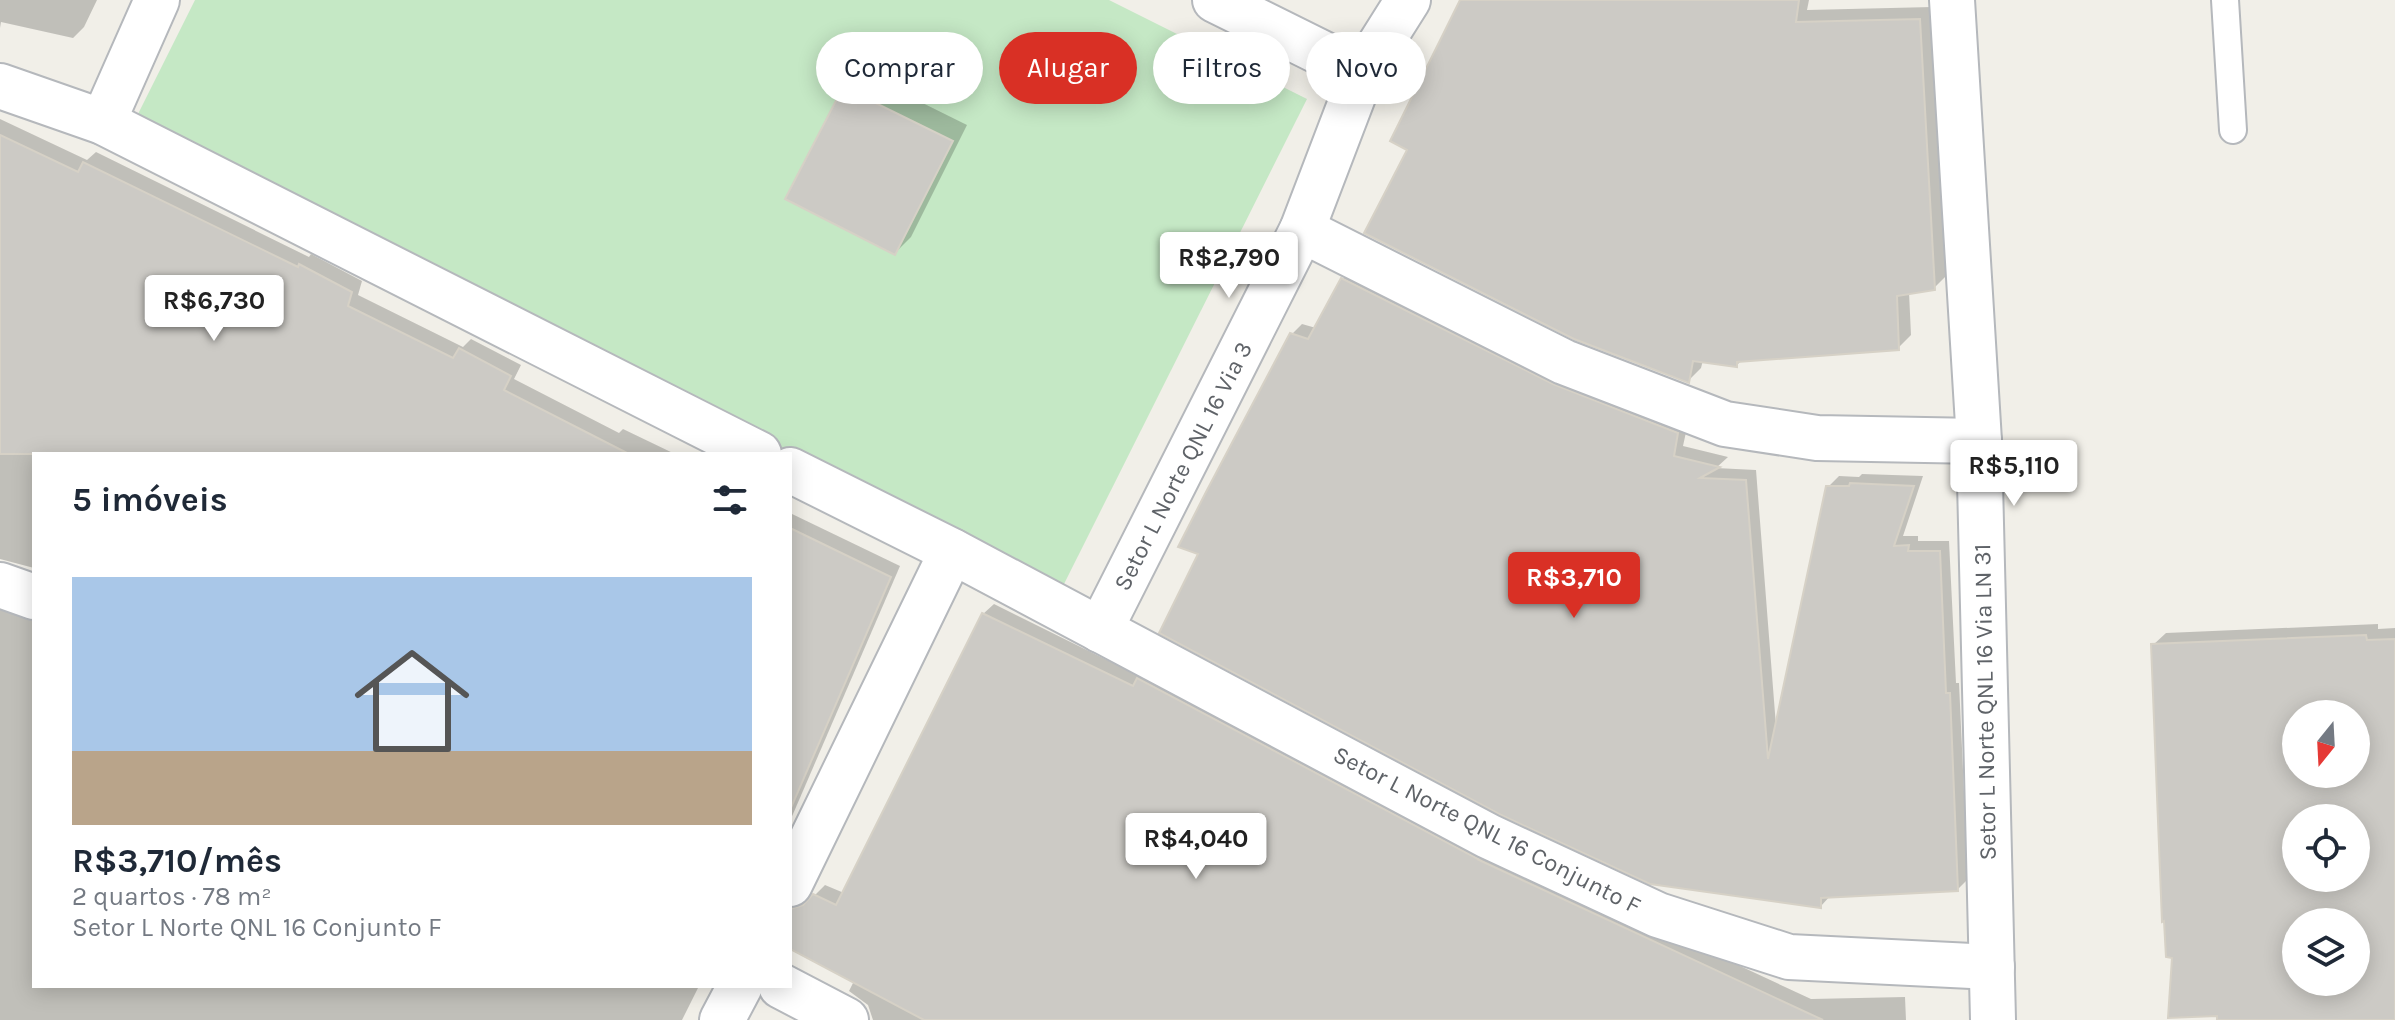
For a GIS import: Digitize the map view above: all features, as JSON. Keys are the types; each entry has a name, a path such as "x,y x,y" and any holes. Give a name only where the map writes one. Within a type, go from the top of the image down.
{"street":[{"path":"103,122 157,0"},
{"path":"1215,0 1306,45"},
{"name":"Setor L Norte QNL 16 Via 3","path":"1388,32 1408,0"},
{"name":"Setor L Norte QNL 16 Via LN 31","path":"1952,0 1979,441 1993,1020"},
{"path":"0,86 103,122 755,452"},
{"name":"Setor L Norte QNL 16 Via 3","path":"1100,630 1302,230 1350,104"},
{"path":"1302,230 1564,362 1725,424 1817,438 1979,441"},
{"name":"Setor L Norte QNL 16 Conjunto F","path":"792,471 952,551 1488,836 1658,915 1789,957 1992,967"},
{"path":"792,880 952,551"},
{"path":"0,585 32,596"},
{"path":"722,1020 739,988"},
{"path":"785,988 846,1020"}],"lane":[{"path":"2225,0 2233,130"}],"green space":[{"path":"195,0 1109,0 1173,32 1153,32 1153,104 1290,104 1290,90 1306,98 1062,588 133,124"}],"building":[{"path":"1460,0 1799,0 1796,22 1920,19 1935,290 1897,296 1899,350 1737,362 1737,367 1693,361 1689,383 1574,339 1364,233 1407,150 1390,141 1408,104 1426,104 1426,68"},
{"path":"834,104 878,104 953,141 895,255 785,199"},
{"path":"0,135 78,172 83,162 298,267 299,264 352,292 348,306 453,358 459,348 511,376 504,390 625,452 32,452 0,454"},
{"path":"1341,278 1553,384 1678,433 1674,456 1720,467 1700,478 1746,480 1768,759 1826,486 1849,486 1850,483 1914,486 1894,546 1909,545 1908,551 1940,551 1946,693 1950,693 1958,891 1821,898 1821,908 1650,884 1499,814 1159,633 1198,554 1178,547 1206,492 1290,333 1308,339"},
{"path":"792,529 891,577 792,805"},
{"path":"982,613 1133,686 1137,678 1480,860 1477,859 1823,1020 924,1020 792,950 792,908 803,905 813,894 836,905"},
{"path":"2366,635 2367,640 2395,639 2395,1020 2217,1020 2217,1016 2168,1018 2172,958 2166,957 2151,644"}]}
